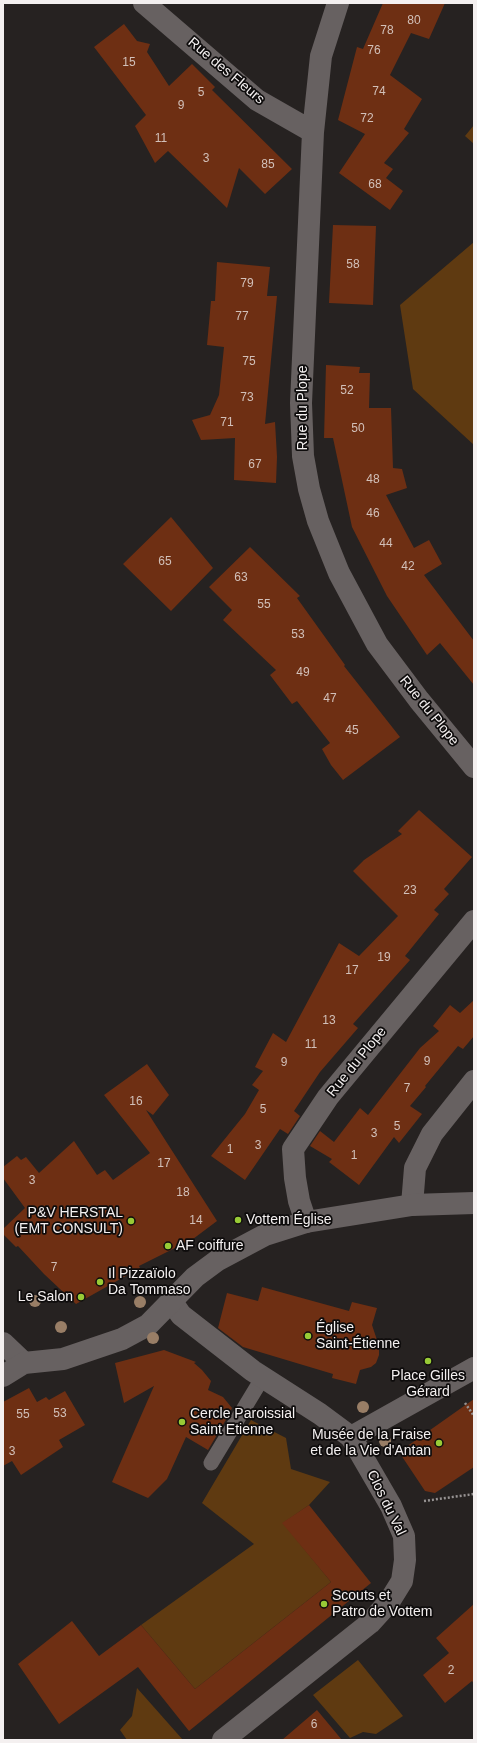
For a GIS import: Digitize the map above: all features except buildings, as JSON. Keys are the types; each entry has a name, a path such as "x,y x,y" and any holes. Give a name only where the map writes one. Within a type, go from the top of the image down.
{"street":[{"name":"Rue des Fleurs","path":"144,3 257,100 313,132"},
{"name":"Rue du Plope","path":"338,3 321,56 313,132 302,403 303,456 309,490 318,521 339,573 377,644 419,700 474,767"},
{"name":"Rue du Plope","path":"306,1222 299,1201 295,1178 293,1149 328,1097 474,921"},
{"path":"412,1205 414,1168 432,1134 474,1081"},
{"path":"3,1376 24,1363 63,1359 122,1339 148,1325 195,1277 218,1260 265,1235 306,1222 412,1205 474,1203"},
{"name":"Clos du Val","path":"172,1302 181,1315 263,1377 320,1414 351,1438 390,1506 404,1536 405,1560 402,1581 389,1602 370,1623 224,1740"},
{"path":"3,1343 24,1363"},
{"path":"351,1438 474,1368"}],"lane":[{"path":"211,1463 263,1377"}],"path":[{"path":"424,1501 474,1494"}],"shaded area":[{"path":"474,125 474,144 465,136"},
{"path":"474,242 474,445 413,389 400,305"},
{"path":"251,1420 286,1438 291,1469 330,1482 309,1505 283,1523 331,1582 195,1689 141,1625 254,1544 202,1503"},
{"path":"358,1660 403,1716 376,1734 363,1732 350,1738 313,1695"},
{"path":"137,1688 183,1740 127,1740 120,1730 132,1716"}],"place":[{"name":"Vottem Église","path":"238,1220"},
{"name":"P&V HERSTAL (EMT CONSULT)","path":"131,1221"},
{"name":"AF coiffure","path":"168,1246"},
{"name":"Il Pizzaïolo Da Tommaso","path":"100,1282"},
{"name":"Le Salon","path":"81,1297"},
{"name":"Église Saint-Étienne","path":"308,1336"},
{"name":"Place Gilles Gérard","path":"428,1361"},
{"name":"Cercle Paroissial Saint Etienne","path":"182,1422"},
{"name":"Musée de la Fraise et de la Vie d'Antan","path":"439,1443"},
{"name":"Scouts et Patro de Vottem","path":"324,1604"}]}
